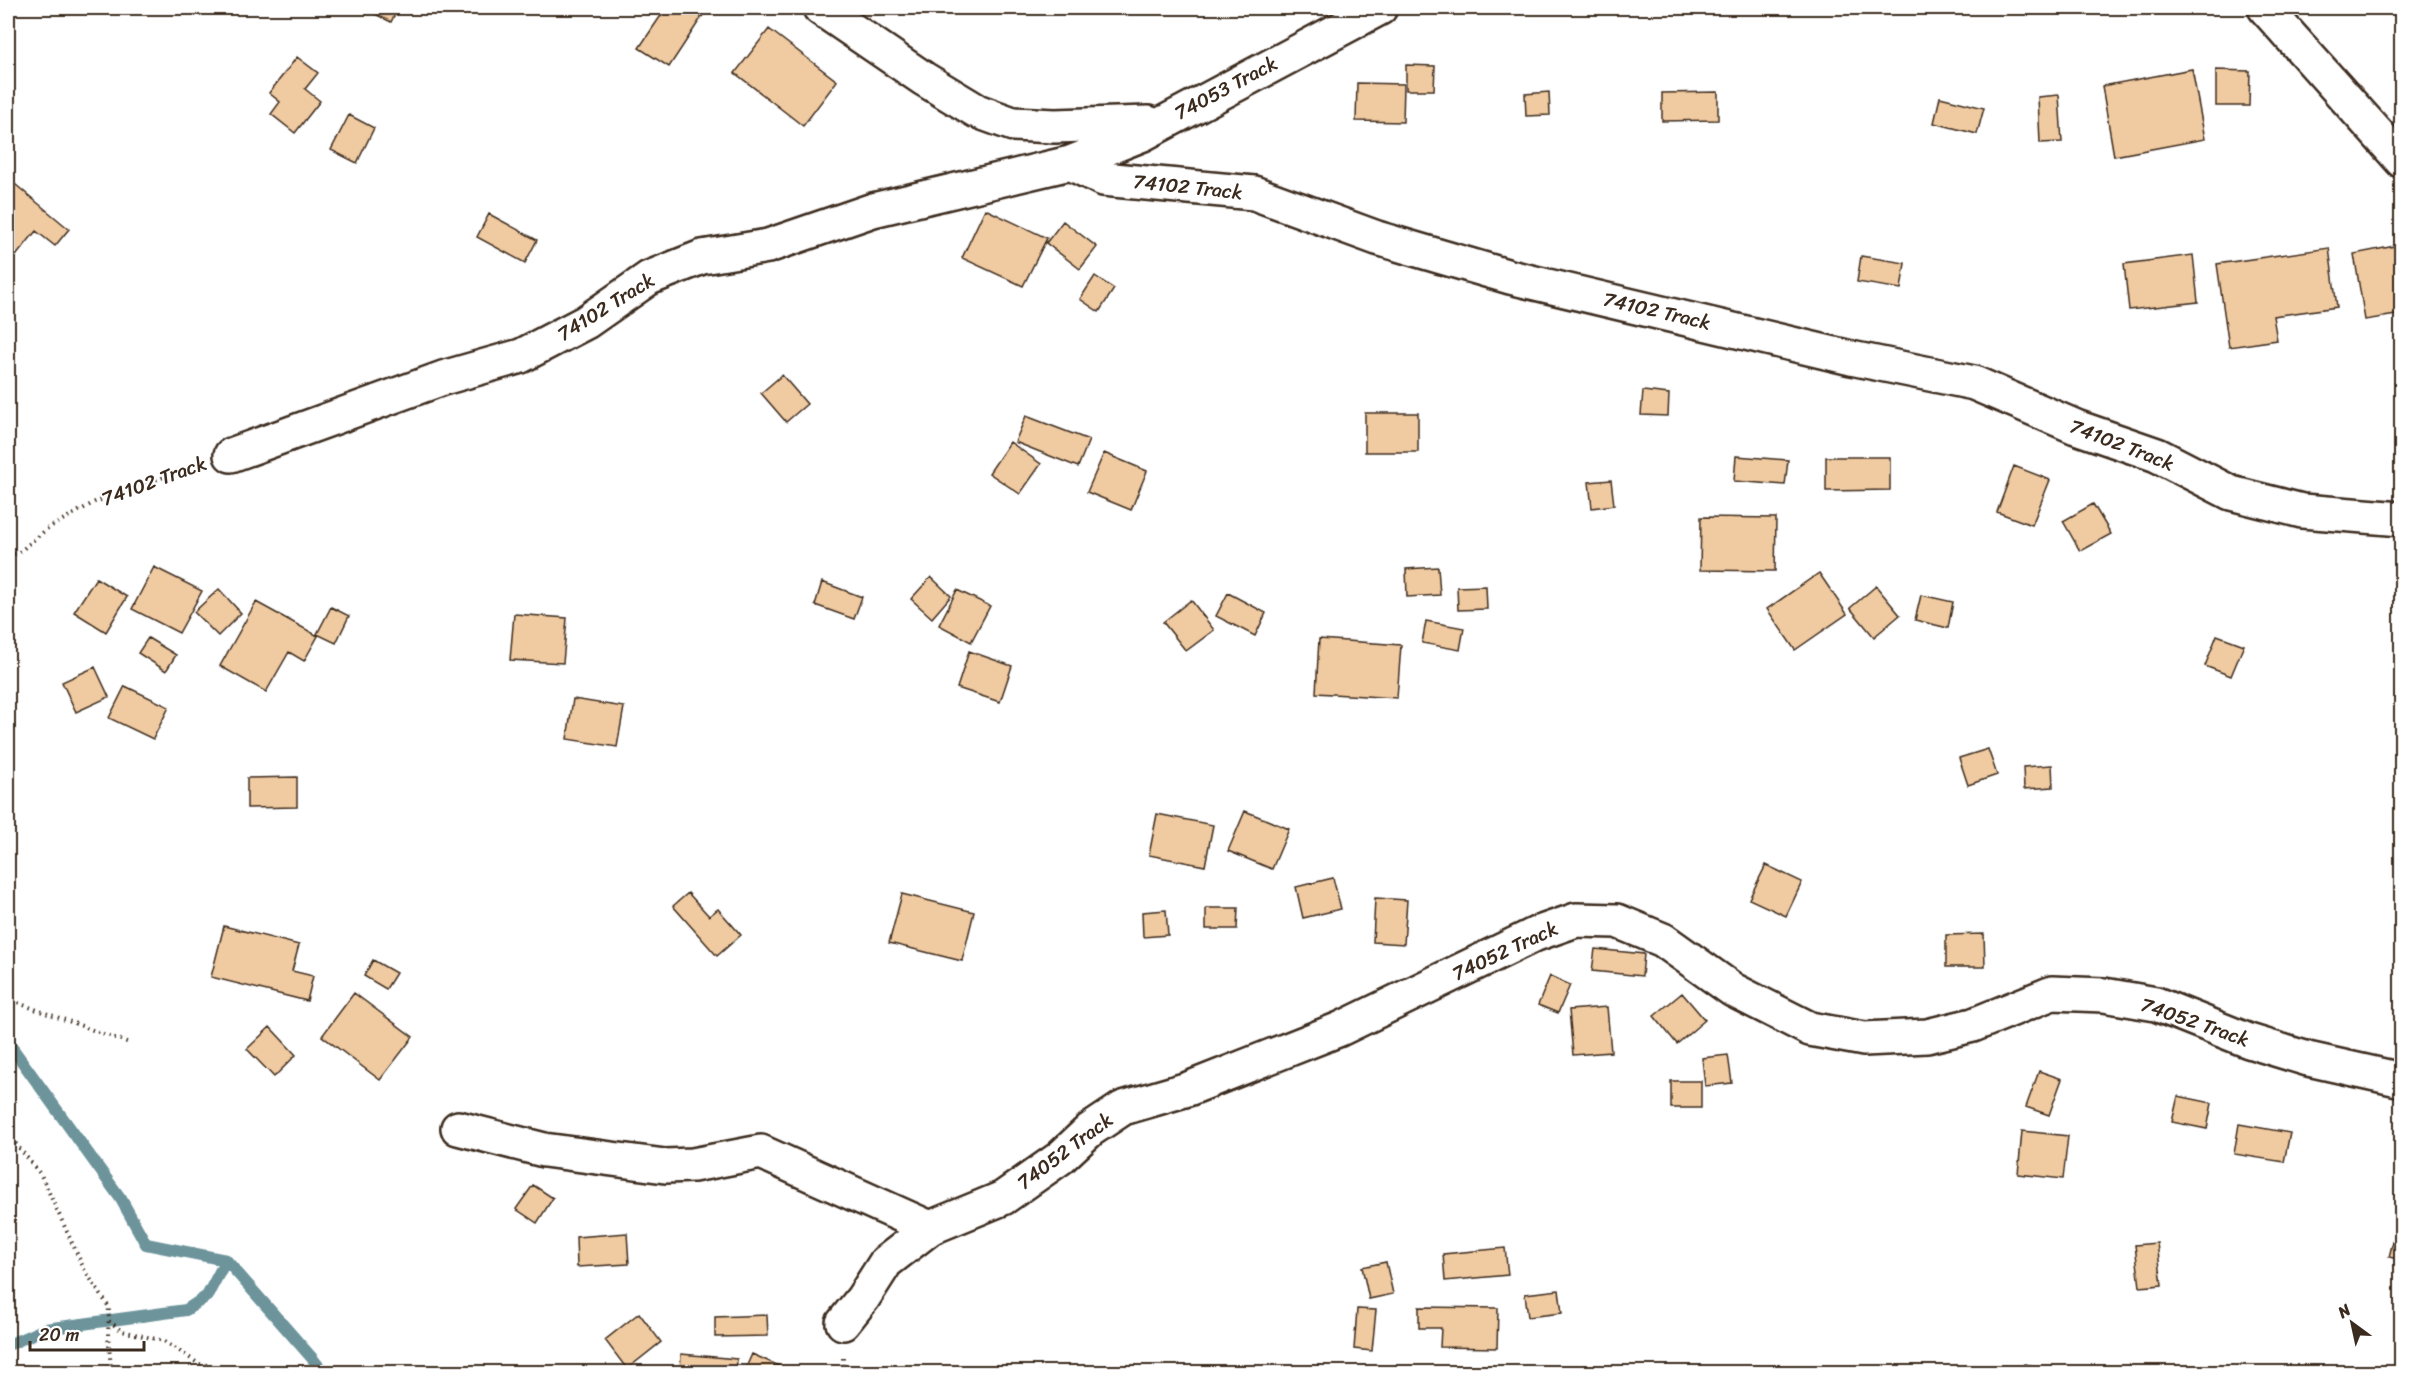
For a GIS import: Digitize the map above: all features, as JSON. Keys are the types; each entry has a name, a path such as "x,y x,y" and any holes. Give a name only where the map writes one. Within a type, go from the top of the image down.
{"street":[{"path":"820,8 924,79 977,111 1013,124 1055,126 1162,122"},
{"name":"74053 Track","path":"1070,163 1143,134 1380,8"},
{"path":"2265,8 2402,161"},
{"name":"74102 Track","path":"231,455 442,378 521,356 586,322 649,278 702,257 768,246 873,210 1070,163 1102,179 1254,193 1377,238 1510,278 1733,328 1851,358 1974,383 2076,427 2157,455 2231,493 2302,511 2402,519"},
{"name":"74052 Track","path":"843,1323 863,1298 886,1262 930,1228 1003,1198 1060,1158 1090,1130 1123,1108 1188,1089 1340,1029 1536,934 1576,920 1617,921 1663,940 1733,990 1810,1029 1864,1039 1927,1035 1973,1025 2052,993 2104,994 2156,1004 2249,1041 2308,1059 2402,1080"},
{"path":"458,1128 544,1150 665,1166 693,1165 761,1152 930,1228"}],"path":[{"name":"74102 Track","path":"8,554 17,554 48,528 95,502 231,455"},
{"path":"8,997 15,1002 129,1043"},
{"path":"8,1134 41,1175 84,1269 109,1307 108,1336 111,1367 82,1372"},
{"path":"109,1321 122,1331 164,1341 199,1364 248,1372"}],"building":[{"path":"363,8 398,8 391,22"},
{"path":"666,8 697,8 705,12 669,67 639,48"},
{"path":"769,29 837,81 803,126 735,73"},
{"path":"297,57 318,73 305,89 320,101 295,133 271,114 280,102 269,93"},
{"path":"1406,65 1435,66 1434,90 1406,90"},
{"path":"2192,69 2205,139 2114,156 2102,86"},
{"path":"2216,70 2250,71 2249,106 2216,106"},
{"path":"1357,83 1404,84 1403,122 1356,121"},
{"path":"1549,92 1550,115 1526,116 1525,94"},
{"path":"1718,92 1718,120 1662,121 1662,93"},
{"path":"2059,95 2062,142 2040,143 2038,97"},
{"path":"1940,97 1984,108 1977,134 1934,123"},
{"path":"349,115 374,128 357,163 331,150"},
{"path":"10,180 69,229 55,246 36,231 16,256 8,250 8,183"},
{"path":"985,209 1047,238 1023,286 962,258"},
{"path":"489,214 537,240 525,263 477,237"},
{"path":"1063,221 1097,247 1080,269 1046,243"},
{"path":"2400,245 2402,314 2365,320 2354,254"},
{"path":"2329,248 2337,307 2273,316 2277,340 2229,347 2217,264"},
{"path":"2193,255 2198,302 2129,310 2124,264"},
{"path":"1861,256 1905,263 1901,289 1857,282"},
{"path":"1095,276 1114,289 1099,312 1080,299"},
{"path":"782,375 807,404 786,422 761,393"},
{"path":"1643,391 1669,394 1668,416 1641,415"},
{"path":"1365,413 1418,413 1418,452 1365,452"},
{"path":"1026,416 1089,440 1078,467 1015,442"},
{"path":"1010,442 1041,464 1020,494 989,473"},
{"path":"1104,453 1147,471 1131,510 1087,492"},
{"path":"1736,456 1788,460 1785,485 1734,481"},
{"path":"1826,457 1890,457 1890,490 1826,491"},
{"path":"2014,466 2050,480 2032,525 1997,512"},
{"path":"1611,480 1614,505 1592,508 1589,482"},
{"path":"2093,504 2111,534 2080,551 2063,521"},
{"path":"1701,517 1776,518 1775,571 1700,570"},
{"path":"154,567 202,591 179,633 132,609"},
{"path":"1438,567 1440,595 1407,597 1406,569"},
{"path":"1819,573 1847,614 1795,650 1767,609"},
{"path":"931,577 951,596 932,618 911,599"},
{"path":"96,578 127,597 106,632 74,612"},
{"path":"822,582 862,597 854,619 815,605"},
{"path":"1486,586 1487,609 1458,610 1457,587"},
{"path":"1876,586 1900,615 1874,637 1850,608"},
{"path":"219,589 241,613 218,636 194,612"},
{"path":"957,590 990,606 971,642 939,625"},
{"path":"1228,593 1266,613 1255,636 1216,616"},
{"path":"1921,595 1953,602 1948,628 1915,620"},
{"path":"1191,600 1214,630 1186,651 1163,622"},
{"path":"256,602 318,636 304,661 289,652 266,692 220,666"},
{"path":"331,607 349,616 336,643 317,634"},
{"path":"514,614 567,618 563,663 510,660"},
{"path":"1426,621 1464,628 1460,650 1422,643"},
{"path":"2217,635 2244,645 2231,676 2205,666"},
{"path":"148,638 176,655 166,671 138,653"},
{"path":"1319,639 1401,645 1397,698 1316,693"},
{"path":"969,651 1012,666 1000,702 957,688"},
{"path":"95,667 109,697 76,712 62,682"},
{"path":"125,686 169,707 153,739 109,718"},
{"path":"573,699 624,707 617,747 567,739"},
{"path":"1988,749 1997,775 1968,785 1959,758"},
{"path":"2052,765 2053,787 2024,789 2023,767"},
{"path":"297,777 297,807 247,808 247,778"},
{"path":"1245,811 1289,829 1272,869 1228,851"},
{"path":"1157,814 1213,825 1205,866 1149,855"},
{"path":"1766,865 1802,882 1786,916 1749,899"},
{"path":"1333,878 1341,909 1303,918 1296,887"},
{"path":"688,893 709,916 718,909 741,935 717,956 673,906"},
{"path":"902,894 974,912 962,961 889,943"},
{"path":"1375,898 1407,900 1404,944 1373,942"},
{"path":"1206,908 1238,908 1237,929 1206,929"},
{"path":"1166,910 1168,935 1143,937 1142,912"},
{"path":"224,926 299,945 292,971 313,976 307,1001 211,977"},
{"path":"1984,934 1985,967 1946,967 1946,935"},
{"path":"1595,949 1644,954 1642,976 1592,971"},
{"path":"373,960 396,973 386,989 364,976"},
{"path":"1550,976 1570,985 1558,1013 1538,1005"},
{"path":"354,993 413,1037 380,1080 322,1036"},
{"path":"1682,993 1705,1020 1677,1044 1654,1016"},
{"path":"1607,1007 1611,1052 1573,1055 1569,1010"},
{"path":"270,1027 296,1055 274,1077 247,1049"},
{"path":"1728,1055 1732,1083 1705,1086 1702,1058"},
{"path":"2039,1071 2062,1079 2049,1115 2026,1107"},
{"path":"1671,1081 1701,1081 1701,1108 1671,1108"},
{"path":"2178,1096 2212,1103 2207,1129 2172,1122"},
{"path":"2239,1124 2290,1133 2284,1162 2234,1154"},
{"path":"2022,1131 2068,1136 2063,1179 2018,1174"},
{"path":"533,1185 553,1198 537,1223 516,1209"},
{"path":"627,1233 629,1264 577,1267 576,1237"},
{"path":"2395,1233 2402,1234 2402,1260 2389,1257"},
{"path":"2157,1243 2162,1285 2140,1287 2135,1245"},
{"path":"1505,1248 1508,1275 1445,1281 1443,1254"},
{"path":"1386,1262 1393,1294 1369,1299 1362,1267"},
{"path":"1559,1290 1562,1313 1528,1317 1525,1294"},
{"path":"1419,1307 1498,1308 1497,1348 1440,1347 1441,1328 1419,1328"},
{"path":"1357,1309 1376,1310 1372,1351 1354,1349"},
{"path":"639,1313 661,1342 627,1369 605,1340"},
{"path":"767,1315 768,1336 715,1337 715,1317"},
{"path":"681,1354 737,1359 736,1372 680,1372"},
{"path":"752,1354 793,1372 744,1372"},
{"path":"2024,1364 2065,1371 2065,1372 2023,1372"}],"waterway":[{"path":"8,1042 121,1199 146,1244 226,1260 323,1372"},
{"path":"8,1345 45,1329 186,1310 207,1296 226,1260"}]}
